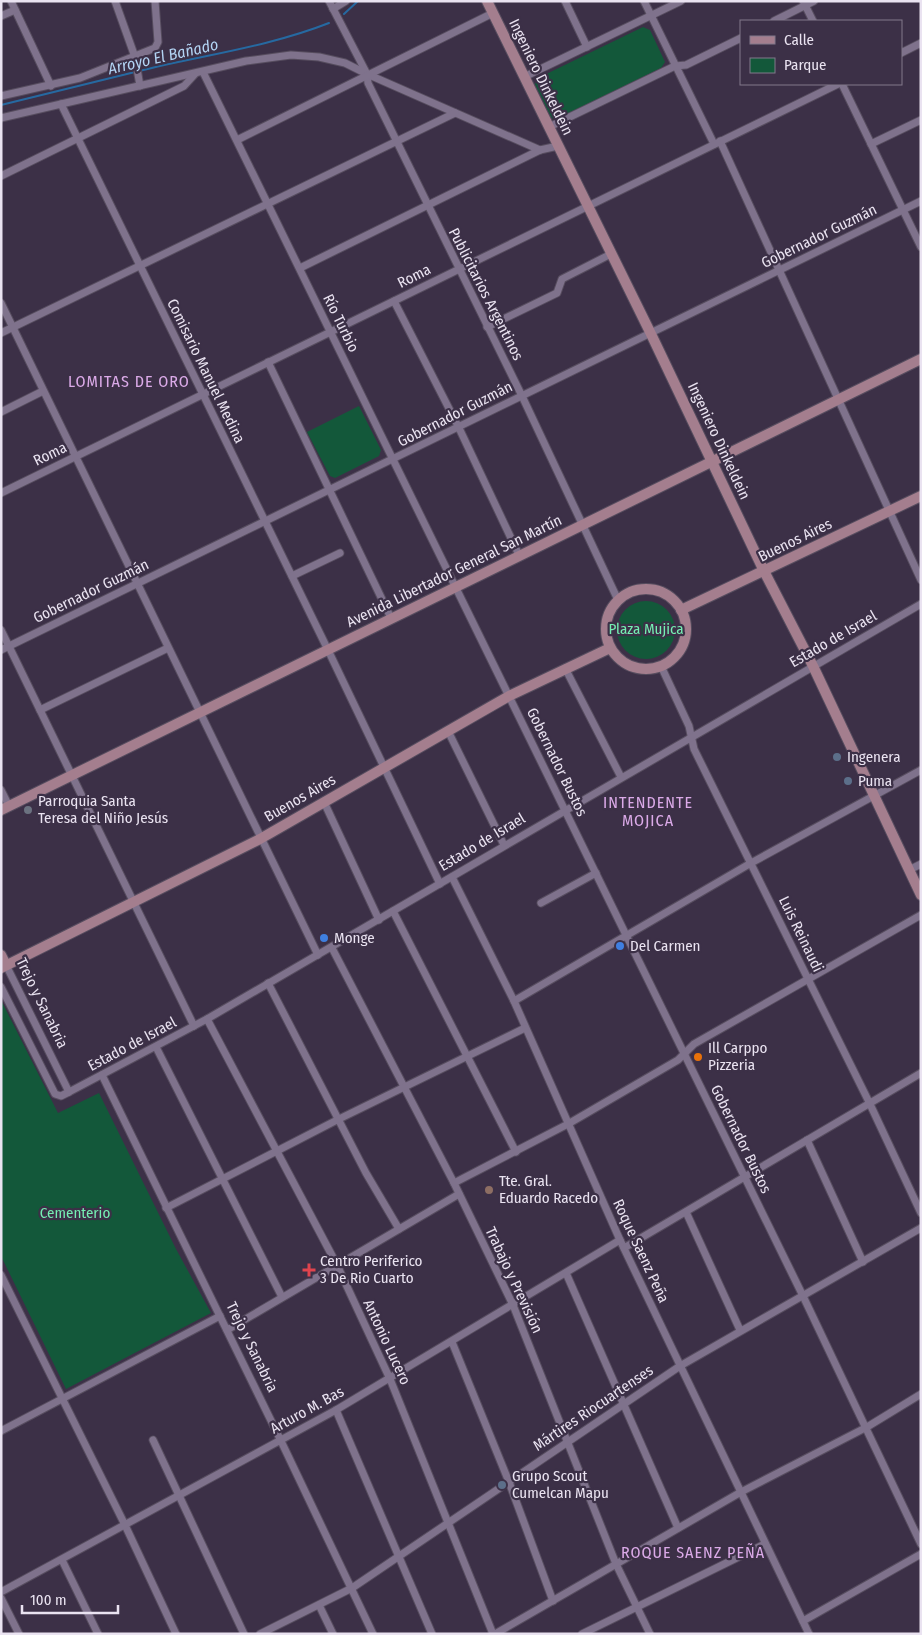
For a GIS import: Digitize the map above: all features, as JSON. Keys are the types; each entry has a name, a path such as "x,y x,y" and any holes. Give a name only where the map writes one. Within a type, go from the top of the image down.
{"main road":[{"name":"Ingeniero Dinkeldein","path":"487,1 651,334 764,571 813,666 921,894"},
{"name":"Avenida Libertador General San Martín","path":"5,808 921,359"},
{"name":"Buenos Aires","path":"681,610 921,496"},
{"path":"636,590 657,590 675,601 681,610 686,622 683,642 672,659 661,666 650,669 637,669 617,657 610,648 606,635 606,622 610,610 618,600 636,590"},
{"name":"Buenos Aires","path":"4,966 260,839 509,696 610,648"},
{"name":"Trejo y Sanabria","path":"1,955 4,966"}],"street":[{"path":"11,1 51,86"},
{"path":"115,1 135,57 140,86"},
{"path":"1,96 80,78 155,48 158,42 154,1"},
{"name":"Publicitarios Argentinos","path":"329,1 367,74 368,83 426,205 522,396 581,525 618,600"},
{"path":"333,9 346,1"},
{"path":"565,1 587,47"},
{"path":"644,1 675,66 717,142 921,580"},
{"path":"524,77 680,1"},
{"path":"776,20 804,4 814,1"},
{"path":"804,4 812,20"},
{"path":"1,16 15,10"},
{"path":"237,140 493,13"},
{"path":"549,127 675,66 686,65 740,38"},
{"path":"902,52 921,43"},
{"path":"1,118 246,61 290,55 319,57 345,63 540,150"},
{"path":"1,176 184,86 199,73"},
{"name":"Río Turbio","path":"199,73 237,140 454,587"},
{"name":"Roma","path":"1,493 836,85"},
{"path":"842,85 921,247"},
{"name":"Comisario Manuel Medina","path":"61,104 328,650"},
{"path":"1,333 455,113"},
{"path":"871,144 921,120"},
{"path":"300,268 540,150 558,146"},
{"name":"Gobernador Guzmán","path":"1,650 921,202"},
{"path":"487,327 557,293 562,279 612,254"},
{"path":"394,301 459,428 519,556"},
{"path":"1,304 168,648 202,712 260,839 318,955"},
{"path":"268,362 391,618"},
{"path":"1,412 43,391"},
{"path":"292,576 340,553"},
{"name":"Gobernador Bustos","path":"454,587 565,809 867,1427 921,1544"},
{"name":"Estado de Israel","path":"54,1094 61,1096 207,1019 332,948 565,809 921,604"},
{"path":"1,630 194,1026"},
{"path":"40,710 168,648"},
{"path":"328,650 440,884"},
{"name":"Luis Reinaudi","path":"661,666 692,737 694,749 869,1102 921,1213"},
{"path":"565,668 621,777"},
{"path":"448,731 504,845"},
{"path":"514,1000 872,794 921,770"},
{"path":"1,790 5,808"},
{"path":"324,802 379,920"},
{"path":"909,870 921,864"},
{"path":"541,903 596,873"},
{"name":"Roque Saenz Peña","path":"452,877 514,1000 620,1240 809,1634"},
{"path":"393,911 516,1152"},
{"path":"454,1183 568,1124 685,1055 694,1044 808,981 921,915"},
{"name":"Trabajo y Previsión","path":"332,948 454,1183 513,1305 616,1564 650,1634"},
{"name":"Trejo y Sanabria","path":"4,966 69,1092"},
{"path":"268,983 366,1173 398,1229"},
{"name":"Trejo y Sanabria","path":"1,987 54,1094"},
{"name":"Antonio Lucero","path":"207,1019 275,1152 337,1265 390,1379 494,1634"},
{"path":"166,1208 339,1119 525,1028"},
{"path":"156,1047 221,1180 282,1297"},
{"path":"624,1248 921,1073"},
{"name":"Trejo y Sanabria","path":"102,1075 373,1634"},
{"path":"807,1140 863,1262"},
{"path":"227,1330 458,1194"},
{"path":"686,1212 740,1330"},
{"name":"Mártires Riocuartenses","path":"260,1634 352,1588 680,1366 921,1228"},
{"name":"Arturo M. Bas","path":"1,1592 336,1410 620,1240"},
{"path":"566,1273 678,1528"},
{"path":"2,1277 125,1524 176,1634"},
{"path":"1,1432 220,1316"},
{"path":"452,1342 509,1482 553,1601"},
{"path":"494,1634 741,1492 867,1427 921,1394"},
{"path":"336,1410 432,1634"},
{"path":"152,1440 178,1490 178,1497 244,1634"},
{"path":"582,1634 765,1544"},
{"path":"803,1621 921,1554"},
{"path":"62,1560 98,1634"},
{"path":"1,1598 18,1634"},
{"path":"319,1605 333,1634"}],"green space":[{"path":"643,27 650,30 665,62 661,68 555,120 551,117 535,84 538,78"},
{"path":"359,406 381,450 379,456 335,478 330,476 307,432"},
{"name":"Plaza Mujica","path":"640,601 652,601 662,605 671,614 675,636 667,651 652,659 640,659 630,655 621,646 617,636 617,624 621,614 630,605"},
{"name":"Cementerio","path":"1,1000 58,1113 99,1093 176,1249 211,1313 66,1389 1,1256"}],"waterway":[{"name":"Arroyo El Bañado","path":"344,14 358,1"},
{"name":"Arroyo El Bañado","path":"139,71 259,45 329,23"},
{"name":"Arroyo El Bañado","path":"1,105 135,72"}],"place":[{"name":"Ingenera","path":"837,757"},
{"name":"Puma","path":"848,781"},
{"name":"Parroquia Santa Teresa del Niño Jesús","path":"28,810"},
{"name":"Monge","path":"324,938"},
{"name":"Del Carmen","path":"620,946"},
{"name":"Ill Carppo Pizzeria","path":"698,1057"},
{"name":"Tte. Gral. Eduardo Racedo","path":"489,1190"},
{"name":"Centro Periferico 3 De Rio Cuarto","path":"309,1270"},
{"name":"Grupo Scout Cumelcan Mapu","path":"502,1485"}],"district":[{"name":"LOMITAS DE ORO","path":"129,381"},
{"name":"INTENDENTE MOJICA","path":"648,811"},
{"name":"ROQUE SAENZ PEÑA","path":"693,1552"}]}
